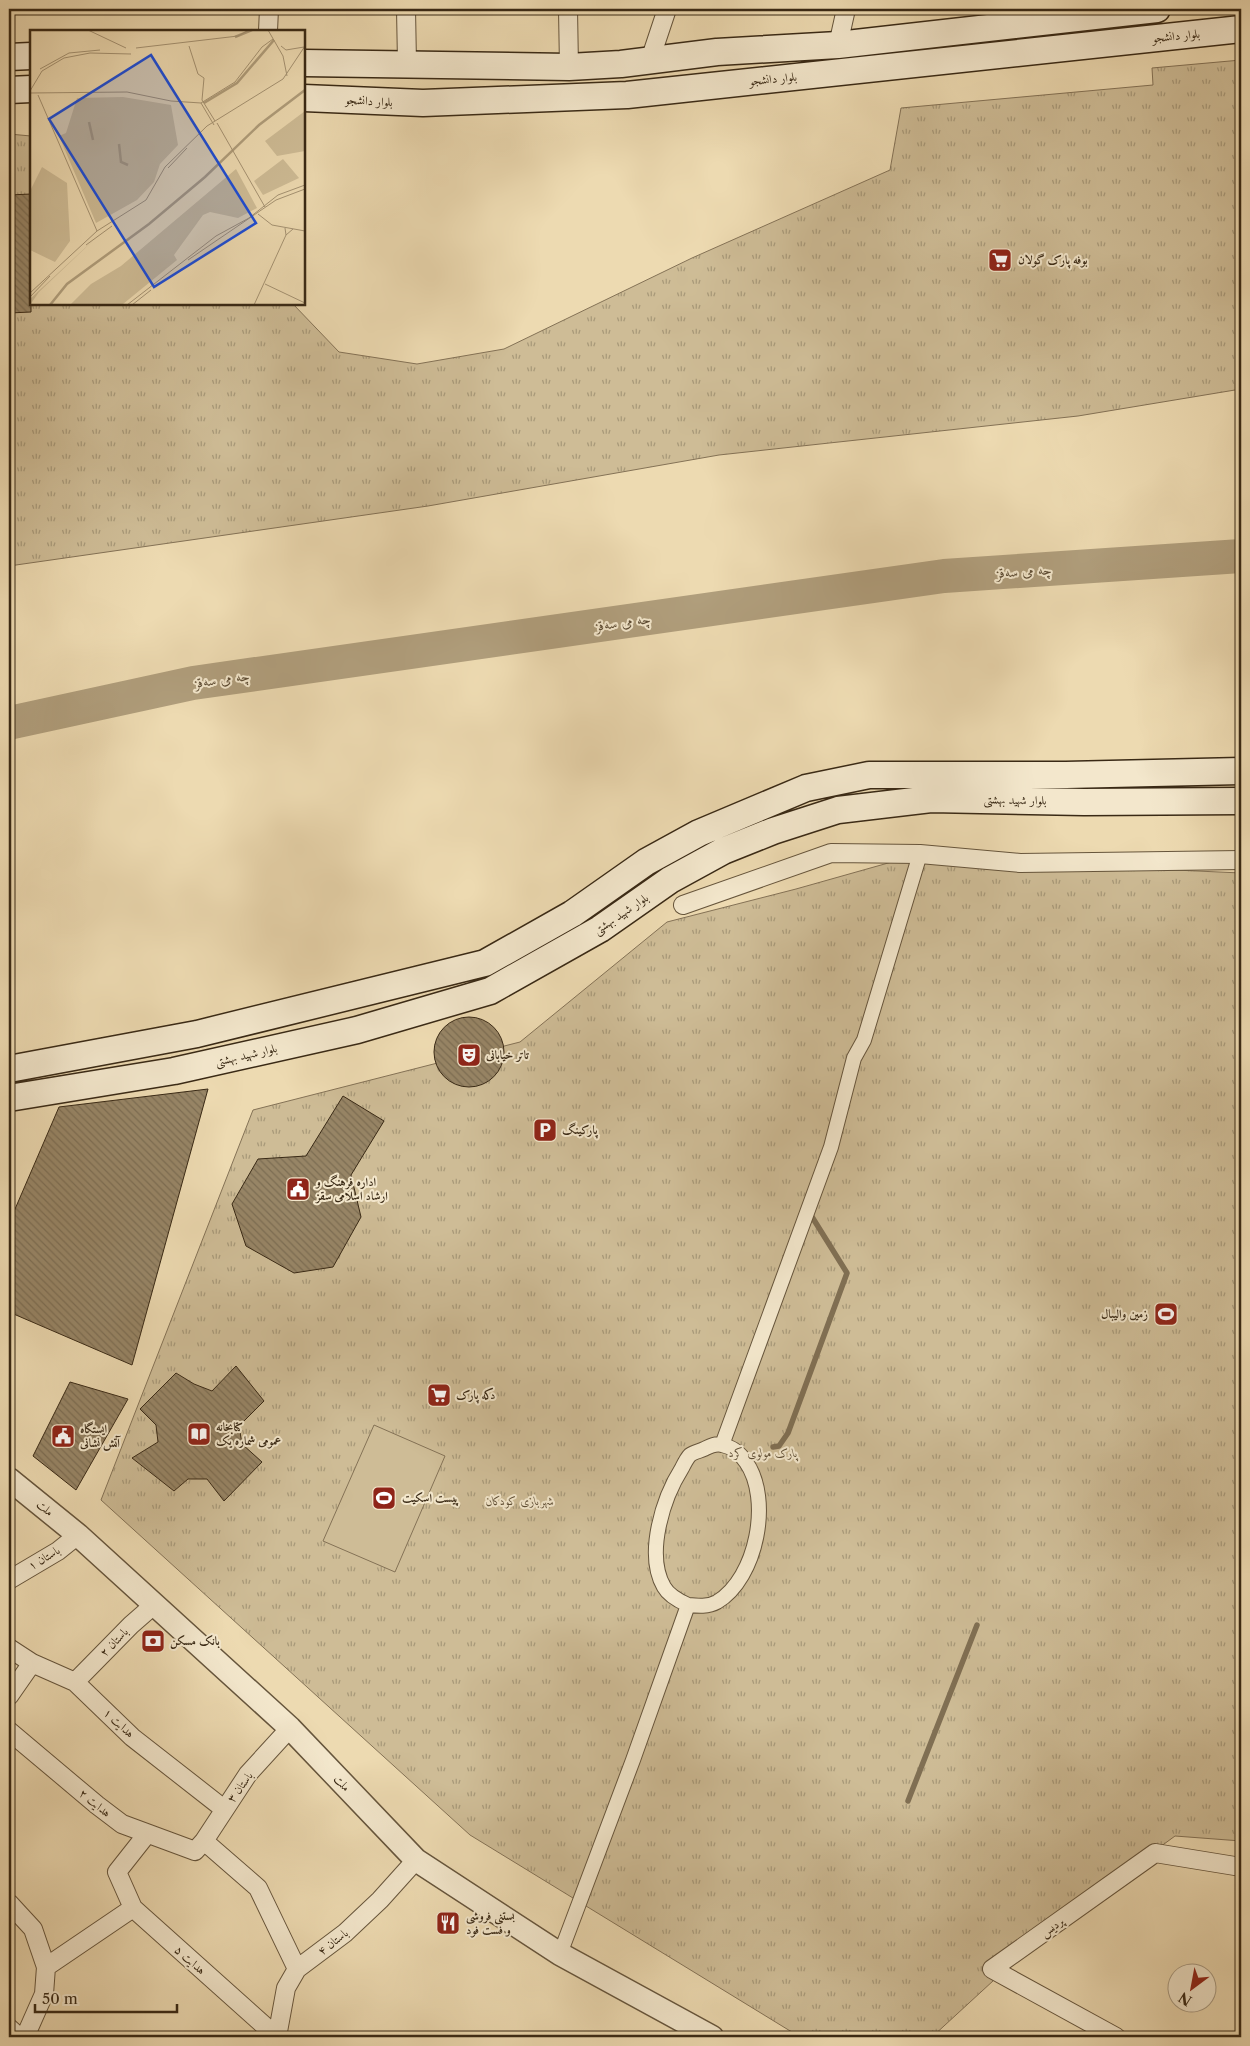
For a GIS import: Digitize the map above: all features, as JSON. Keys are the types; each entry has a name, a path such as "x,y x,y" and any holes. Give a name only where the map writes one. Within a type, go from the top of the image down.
{"main road":[{"path":"305,63 407,63 569,67 621,64 717,52 838,45 1143,10"},
{"name":"بلوار دانشجو","path":"305,98 422,103 626,95 1241,29"},
{"path":"9,57 30,56"},
{"path":"621,64 626,95"},
{"path":"9,90 30,88"},
{"name":"بلوار شهید بهشتی","path":"9,1069 197,1034 485,963 572,914 646,862 699,833 806,788 868,775 1066,775 1241,771"},
{"name":"بلوار شهید بهشتی","path":"9,1098 174,1071 358,1030 490,991 600,929 670,880 723,851 774,831 838,810 931,799 1084,802 1241,801"}],"street":[{"path":"268,30 270,9"},
{"path":"406,9 407,63"},
{"path":"568,9 569,67"},
{"path":"650,60 667,9"},
{"path":"838,45 846,9"},
{"path":"682,905 831,853 920,854 1020,863 1241,860"},
{"path":"722,1444 831,1147 854,1058 864,1040 920,854"},
{"path":"714,1444 722,1444 735,1449 753,1473 760,1512 755,1545 738,1583 716,1603 704,1606 688,1605 674,1598 664,1587 655,1560 660,1518 671,1485 690,1456 714,1444"},
{"name":"ملت","path":"9,1479 78,1535 290,1728 416,1860 560,1954 712,2037"},
{"name":"باستان ۱","path":"9,1580 58,1551 78,1535"},
{"name":"باستان ۲","path":"75,1682 131,1625 155,1604"},
{"path":"560,1954 633,1760 688,1605"},
{"name":"هدایت ۱","path":"9,1648 32,1663 75,1682 132,1736 224,1809"},
{"path":"9,1696 32,1663"},
{"name":"باستان ۳","path":"199,1846 248,1774 290,1728"},
{"name":"هدایت ۲","path":"9,1731 122,1824 148,1834 199,1846"},
{"name":"هدایت ۵","path":"148,1834 117,1872 132,1908 277,2037"},
{"path":"199,1846 258,1888 297,1969"},
{"name":"پردیس","path":"1116,2037 992,1969 1156,1853 1241,1867"},
{"name":"باستان ۴","path":"277,2037 286,1988 297,1969 345,1933 380,1900 416,1860"},
{"path":"9,1903 33,1929 46,1967 44,1994 25,2037"},
{"path":"46,1967 132,1908"},
{"path":"9,2028 19,2037"}],"green space":[{"path":"1241,60 1241,389 1078,416 719,455 428,506 9,566 9,134 30,136 30,305 294,305 339,352 417,364 504,349 692,258 890,170 901,108 1153,85 1152,68"},
{"name":"پارک مولوی کرد","path":"920,854 1020,863 1241,873 1241,1841 1175,1836 1055,1924 932,2037 800,2037 470,1835 101,1500 253,1110 520,1042 667,922 796,889"},
{"name":"پیست اسکیت","path":"374,1425 445,1456 395,1572 323,1541"}],"building":[{"path":"30,194 31,312 9,313 9,195"},
{"name":"تاتر خیابانی","path":"469,1017 482,1020 494,1027 501,1039 504,1052 501,1065 494,1077 482,1084 469,1087 456,1084 444,1077 437,1065 434,1052 437,1039 444,1027 456,1020"},
{"path":"208,1089 132,1365 9,1312 9,1223 59,1107"},
{"name":"اداره فرهنگ و ارشاد اسلامی سقز","path":"343,1096 384,1121 351,1175 361,1217 333,1267 294,1273 246,1246 232,1204 258,1159 306,1156"},
{"name":"کتابخانه عمومی شماره یک","path":"236,1366 264,1401 239,1426 242,1444 262,1462 224,1501 207,1479 188,1479 174,1491 132,1458 158,1442 156,1425 140,1409 176,1373 194,1384 212,1391"},
{"path":"70,1382 128,1399 76,1490 33,1456"}],"waterway":[{"name":"چە می سەقز","path":"9,723 193,683 944,576 1241,556"},
{"path":"773,1447 779,1446 788,1433 847,1273 809,1212"},
{"path":"908,1801 977,1625"}],"place":[{"name":"بوفه پارک گولان","path":"1000,260"},
{"name":"تاتر خیابانی","path":"469,1055"},
{"name":"پارکینگ","path":"545,1130"},
{"name":"اداره فرهنگ و ارشاد اسلامی سقز","path":"298,1189"},
{"name":"زمین والیبال","path":"1166,1314"},
{"name":"دکه پارک","path":"439,1395"},
{"name":"کتابخانه عمومی شماره یک","path":"199,1434"},
{"name":"ایستگاه آتش نشانی","path":"63,1436"},
{"name":"پیست اسکیت","path":"384,1498"},
{"name":"بانک مسکن","path":"153,1641"},
{"name":"بستنی فروشی و فست فود","path":"448,1923"}],"park label":[{"name":"شهربازی کودکان","path":"520,1501"}]}
